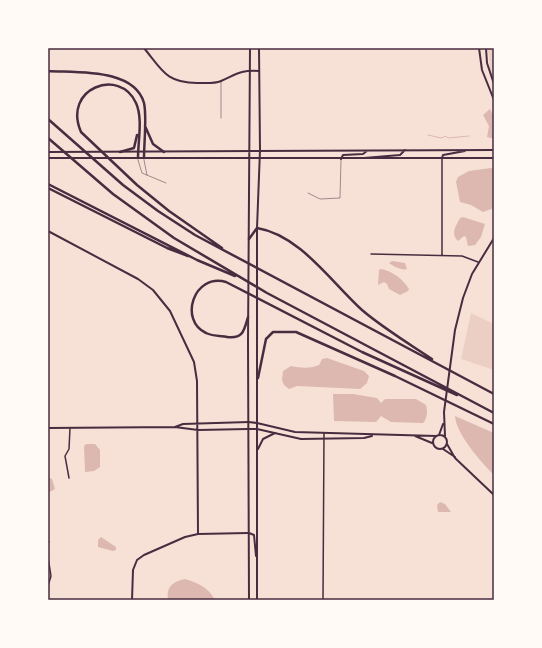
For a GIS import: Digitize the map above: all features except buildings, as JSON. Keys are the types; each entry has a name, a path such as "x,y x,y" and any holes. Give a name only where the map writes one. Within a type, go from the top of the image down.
{"highway":[{"path":"48,71 113,76 127,81 138,90 145,112 144,158"},
{"path":"138,158 138,112 136,103 125,90 107,84 96,86 86,92 79,102 76,113 77,123 81,132 137,185 158,202 234,256"},
{"path":"48,119 123,185 194,235 494,394"},
{"path":"144,124 153,144 164,152"},
{"path":"120,152 134,148 138,131"},
{"path":"48,138 113,194 149,221 243,280 494,413"},
{"path":"48,184 197,260"},
{"path":"48,188 167,248 243,280"},
{"path":"249,239 257,228 277,235 300,249 363,311 442,366"},
{"path":"248,317 243,332 236,338 216,336 204,332 196,324 193,314 192,304 195,293 202,285 211,281 226,282 362,352 478,405"},
{"path":"258,378 266,340 273,332 296,332 395,376 494,424"}],"main road":[{"path":"144,48 166,74 174,80 183,83 211,83 221,81 236,72 259,71"},
{"path":"249,600 248,301 250,48"},
{"path":"257,600 257,228 260,150 259,48"},
{"path":"479,48 482,70 494,100"},
{"path":"486,48 486,63 494,84"},
{"path":"341,158 343,155 363,154 368,150"},
{"path":"359,158 400,154 405,150"},
{"path":"442,158 443,154 470,150"},
{"path":"49,152 494,150"},
{"path":"48,158 494,158"},
{"path":"48,231 138,279 162,300 170,311 194,362 198,385 198,534"},
{"path":"455,458 447,444 448,440 445,436 443,423 453,355 455,330 462,298 478,262 494,238"},
{"path":"175,427 183,424 257,422 295,432 436,436"},
{"path":"433,445 433,440 439,434 443,423"},
{"path":"48,428 175,427 198,430 257,429 296,439 324,440 364,438 373,435"},
{"path":"257,450 263,439 275,433"},
{"path":"439,434 445,436"},
{"path":"415,436 428,440 436,449 443,449 455,458 494,495"},
{"path":"443,449 447,444"},
{"path":"132,600 132,578 137,560 146,553 185,537 198,534 248,533 254,535 257,569"}],"street":[{"path":"442,158 442,255"},
{"path":"371,254 462,256 478,262"},
{"path":"69,478 65,456 69,449 70,428"},
{"path":"323,600 324,433"},
{"path":"48,557 51,576 48,586"}],"lane":[{"path":"221,81 221,118"},
{"path":"138,158 139,169 148,176 166,183"},
{"path":"144,158 144,166 148,176"},
{"path":"308,193 320,199 340,198 341,158"}],"shaded area":[{"path":"488,48 494,48 494,81 490,71"},
{"path":"490,109 494,117 494,139 487,137 489,126 483,115"},
{"path":"491,168 494,169 494,208 483,212 471,205 460,202 456,182 458,177 469,171"},
{"path":"463,217 485,224 481,237 475,245 468,246 466,237 464,236 458,241 454,236 454,230 460,218"},
{"path":"392,261 405,263 407,269 395,267 389,263"},
{"path":"381,269 400,279 407,285 409,289 408,291 400,295 389,289 387,284 384,282 378,285 379,270"},
{"path":"471,313 494,324 494,370 461,359"},
{"path":"327,358 364,371 369,376 367,383 360,389 297,386 289,389 284,385 282,380 283,371 291,366 305,368 319,365 322,359"},
{"path":"333,394 353,394 377,398 381,403 385,399 416,399 426,405 426,417 423,423 391,422 381,416 376,422 334,421"},
{"path":"455,416 494,433 494,475 464,439 456,423"},
{"path":"86,444 95,444 100,450 100,467 94,471 85,472 84,446"},
{"path":"48,477 52,479 55,489 48,493"},
{"path":"440,502 445,504 451,512 438,512 437,505"},
{"path":"101,537 116,547 116,550 113,551 98,547 98,540"},
{"path":"185,579 202,586 215,600 168,600 169,588 173,584"}],"waterway":[{"path":"428,135 441,138 446,136 448,138 469,136"}]}
